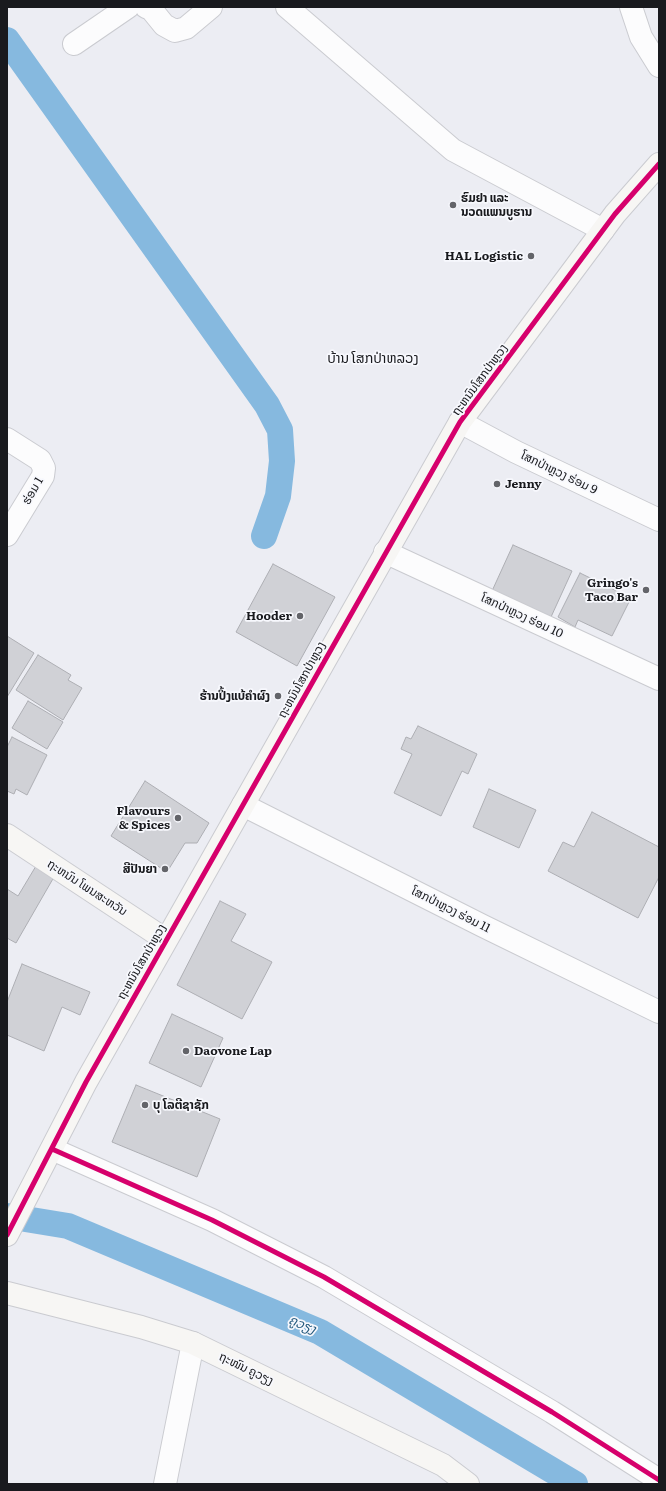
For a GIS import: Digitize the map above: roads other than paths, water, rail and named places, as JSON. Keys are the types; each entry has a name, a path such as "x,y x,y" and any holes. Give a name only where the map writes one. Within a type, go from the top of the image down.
{"street":[{"path":"74,44 128,7"},
{"path":"146,7 152,9 164,25 175,31 186,28 211,7"},
{"path":"287,7 453,150 603,230"},
{"path":"631,7 641,37 659,66"},
{"name":"ຖະຫນົນໂສກປ່າຫຼວງ","path":"7,1235 86,1082 460,422 603,230 659,164"},
{"name":"ໂສກປ່າຫຼວງ ຮ່ອມ 9","path":"460,422 516,452 659,520"},
{"name":"ຮ່ອມ 1","path":"7,439 40,460 44,468 43,476 7,535"},
{"name":"ໂສກປ່າຫຼວງ ຮ່ອມ 10","path":"385,552 659,679"},
{"name":"ໂສກປ່າຫຼວງ ຮ່ອມ 11","path":"243,805 483,926 659,1012"},
{"name":"ຖະຫນົນ ໂພນສະຫວັນ","path":"7,835 166,940"},
{"path":"52,1149 212,1220 324,1277 552,1412 659,1480"},
{"name":"ຖະໜົນ ຄູວຽງ","path":"7,1293 134,1325 193,1343 443,1465 468,1484"},
{"path":"165,1484 193,1343"}],"waterway":[{"path":"7,40 267,405 280,430 282,461 278,496 264,536"},
{"name":"ຄູວຽງ","path":"7,1216 68,1226 320,1332 575,1484"}],"place":[{"name":"ຮົມຢາ ແລະ ນວດແພນບູຮານ","path":"453,205"},
{"name":"HAL Logistic","path":"531,256"},
{"name":"Jenny","path":"497,484"},
{"name":"Gringo's Taco Bar","path":"646,590"},
{"name":"Hooder","path":"300,616"},
{"name":"ຮ້ານປິ້ງແບ້ຄຳຜົງ","path":"278,696"},
{"name":"Flavours & Spices","path":"178,818"},
{"name":"ສີປັນຍາ","path":"165,869"},
{"name":"Daovone Lap","path":"186,1051"},
{"name":"ບຸ ໂລຕີຊາຊັກ","path":"145,1105"}],"district":[{"name":"ບ້ານ ໂສກປ່າຫລວງ","path":"373,359"}]}
